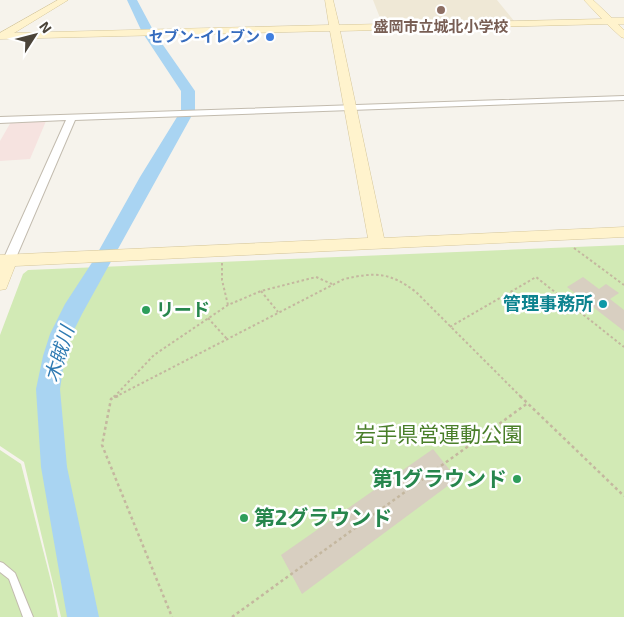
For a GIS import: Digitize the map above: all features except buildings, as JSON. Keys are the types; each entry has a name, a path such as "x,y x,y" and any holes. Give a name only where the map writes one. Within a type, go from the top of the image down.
{"street":[{"path":"0,36 64,0"},
{"path":"329,0 377,243"},
{"path":"588,0 624,35"},
{"path":"0,36 624,20"},
{"path":"0,120 624,98"},
{"path":"0,284 5,261 71,118"},
{"path":"5,261 624,232"}],"lane":[{"path":"0,566 12,576 28,617"}],"path":[{"path":"574,248 624,285"},
{"path":"222,251 222,280 228,305"},
{"path":"111,400 332,284 344,279 379,274 400,281 420,296 624,496"},
{"path":"172,617 102,445 111,400 154,356 228,305 261,291 316,277 332,284"},
{"path":"450,327 536,277 624,347"},
{"path":"261,291 278,312"},
{"path":"208,318 227,339"},
{"path":"232,617 528,403"}],"shaded area":[{"name":"盛岡市立城北小学校","path":"373,0 497,0 514,21 382,23"},
{"path":"46,121 30,159 0,161 0,141 11,122"}],"green space":[{"name":"岩手県営運動公園","path":"624,245 624,617 61,617 24,462 0,446 0,335 23,274 28,270"},
{"path":"0,450 21,464 52,585 58,617 0,617"}],"waterway":[{"name":"木賊川","path":"132,0 147,30"},
{"name":"木賊川","path":"150,35 188,91 188,110"},
{"name":"木賊川","path":"83,617 54,467 48,389 54,356 61,334 73,310 184,117"}],"place":[{"name":"盛岡市立城北小学校","path":"441,10"},
{"name":"セブン-イレブン","path":"270,37"},
{"name":"管理事務所","path":"603,304"},
{"name":"リード","path":"146,310"},
{"name":"第1グラウンド","path":"517,479"},
{"name":"第2グラウンド","path":"244,518"}]}
